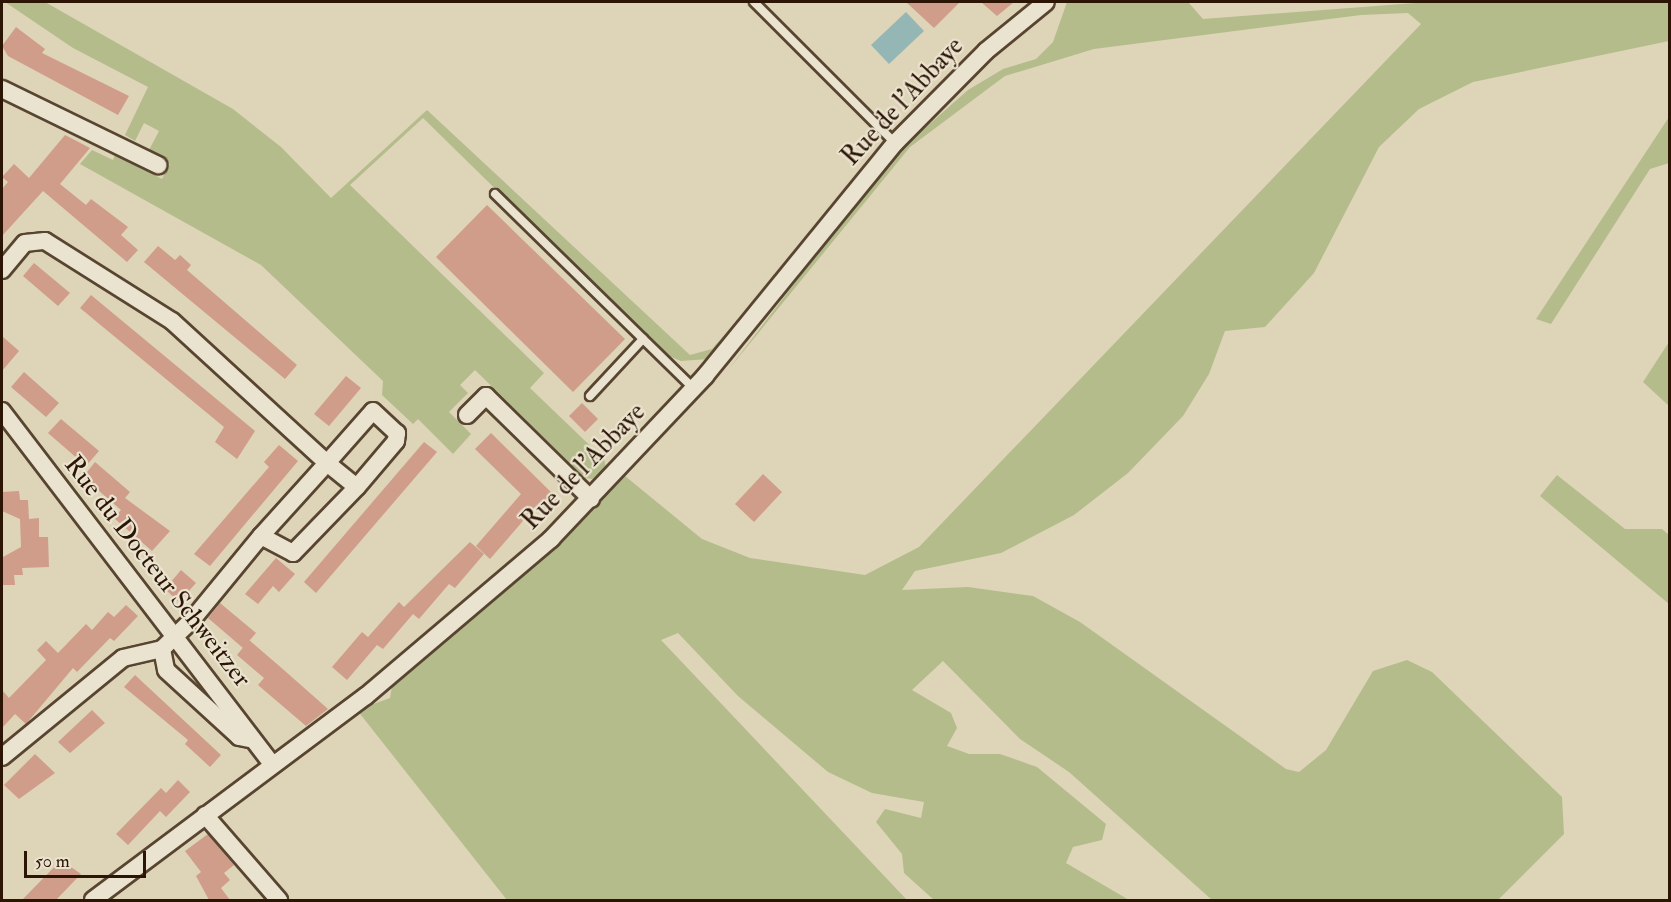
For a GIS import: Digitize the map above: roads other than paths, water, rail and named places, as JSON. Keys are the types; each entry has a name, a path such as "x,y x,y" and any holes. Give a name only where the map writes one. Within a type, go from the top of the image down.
{"street":[{"name":"Rue de l'Abbaye","path":"93,900 495,590 591,499 694,389 896,143 986,51 1046,2"},
{"path":"2,89 158,165"},
{"path":"2,270 25,243 45,241 172,321 327,463 357,487"},
{"path":"467,416 486,396 591,499"},
{"name":"Rue du Docteur Schweitzer","path":"2,411 176,633 247,727 249,739 272,764"},
{"path":"2,757 123,658 162,649 261,536 373,411 397,432 396,441 357,487 293,553 261,536"},
{"path":"162,649 166,670 239,737 249,739"},
{"path":"205,815 279,900"}],"lane":[{"path":"754,2 896,143"},
{"path":"495,194 694,389"},
{"path":"590,396 643,339"}],"water":[{"path":"906,12 924,31 889,64 871,45"}]}
